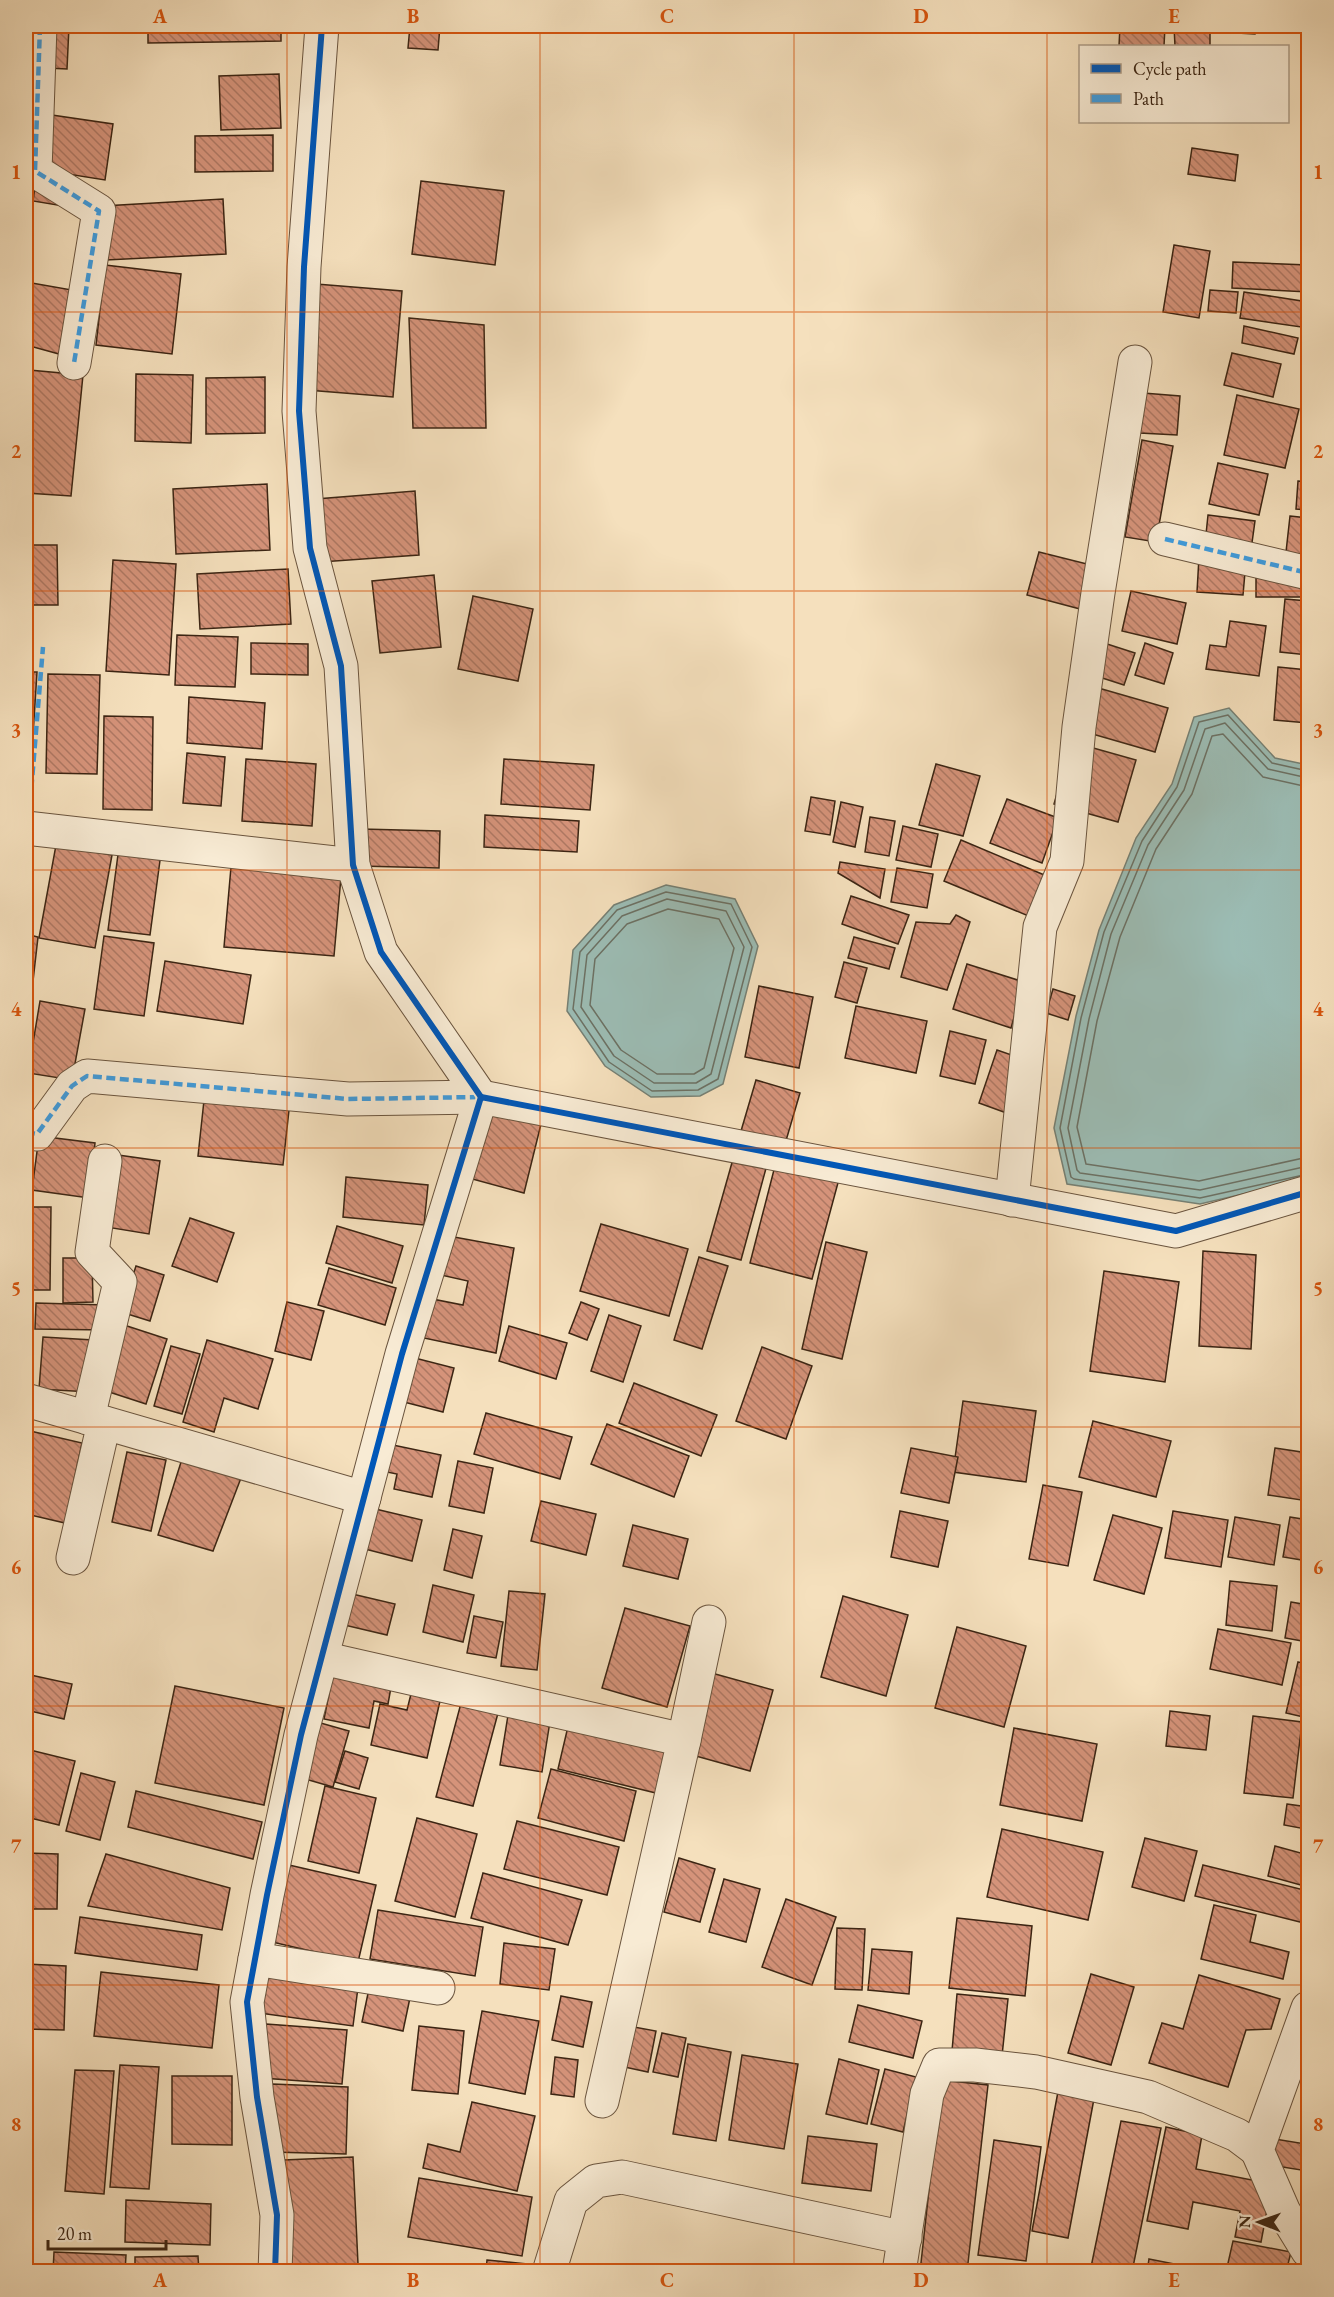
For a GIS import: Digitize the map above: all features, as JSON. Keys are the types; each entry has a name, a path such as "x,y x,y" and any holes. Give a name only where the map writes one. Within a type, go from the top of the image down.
{"street":[{"path":"40,26 35,171 99,211 74,363"},
{"path":"322,26 304,267 299,411 310,548 341,666 352,865 381,952 481,1097"},
{"path":"1012,1200 1040,927 1067,861 1081,715 1135,362"},
{"path":"1165,539 1308,573"},
{"path":"26,828 352,865"},
{"path":"26,1132 37,1134 72,1086 87,1076 348,1099 481,1097 1176,1231 1308,1192"},
{"path":"275,2271 277,2215 256,2097 247,2002 296,1758 402,1354 481,1097"},
{"path":"73,1558 120,1282 92,1252 105,1161"},
{"path":"26,1400 364,1498"},
{"path":"602,2101 709,1622"},
{"path":"322,1658 684,1740"},
{"path":"255,1959 438,1988"},
{"path":"1257,2150 1308,2008"},
{"path":"899,2271 927,2094 939,2065 975,2065 1036,2072 1148,2097 1237,2135 1257,2150 1284,2212 1308,2251"},
{"path":"549,2271 571,2201 596,2181 622,2177 905,2238"}],"water":[{"path":"1229,708 1275,758 1308,765 1308,1179 1200,1204 1067,1184 1054,1128 1076,1016 1099,930 1136,838 1172,784 1194,717"},
{"path":"666,885 735,899 758,946 723,1084 700,1096 651,1097 605,1066 567,1011 573,950 614,905"}],"building":[{"path":"26,26 69,26 67,69 26,67"},
{"path":"148,26 281,26 281,41 148,43"},
{"path":"410,26 440,26 438,50 408,48"},
{"path":"1120,26 1165,26 1164,45 1119,45"},
{"path":"1174,26 1210,26 1210,45 1175,45"},
{"path":"1218,26 1256,26 1255,34 1218,32"},
{"path":"279,74 281,128 221,130 219,76"},
{"path":"45,114 113,124 105,180 68,174 63,206 33,201"},
{"path":"273,135 273,171 195,172 195,136"},
{"path":"1192,148 1238,155 1235,181 1188,174"},
{"path":"421,181 504,191 495,265 412,254"},
{"path":"223,199 226,254 106,260 103,206"},
{"path":"1174,245 1210,251 1199,318 1163,312"},
{"path":"1233,262 1308,265 1308,292 1232,288"},
{"path":"105,265 181,274 172,354 96,345"},
{"path":"26,282 72,290 59,354 26,345"},
{"path":"316,284 402,291 393,397 307,390"},
{"path":"1210,290 1238,292 1236,313 1208,311"},
{"path":"1244,292 1308,302 1308,328 1240,318"},
{"path":"409,318 484,325 486,428 413,428"},
{"path":"1244,326 1298,338 1294,354 1242,343"},
{"path":"1232,353 1281,364 1273,397 1224,385"},
{"path":"29,370 83,375 71,496 26,493 26,402"},
{"path":"136,374 193,375 191,443 135,441"},
{"path":"265,377 265,433 206,434 206,378"},
{"path":"1143,393 1180,396 1177,435 1140,433"},
{"path":"1237,395 1299,409 1285,468 1224,455"},
{"path":"1142,440 1173,446 1156,542 1125,537"},
{"path":"1218,463 1268,474 1259,515 1209,504"},
{"path":"1298,481 1308,482 1308,510 1296,509"},
{"path":"267,484 270,550 176,554 173,489"},
{"path":"415,491 419,555 321,562 316,499"},
{"path":"1208,515 1255,521 1251,550 1205,544"},
{"path":"1290,516 1308,518 1308,564 1285,561"},
{"path":"26,545 57,545 58,605 26,605"},
{"path":"1039,552 1111,570 1099,614 1027,595"},
{"path":"1199,557 1246,561 1243,595 1197,592"},
{"path":"113,560 176,564 169,675 106,671"},
{"path":"1256,568 1308,569 1308,597 1256,597"},
{"path":"288,569 291,624 200,629 197,574"},
{"path":"434,575 441,647 380,653 372,581"},
{"path":"1131,591 1186,603 1177,644 1122,631"},
{"path":"473,596 533,609 518,681 458,669"},
{"path":"1285,599 1308,601 1308,655 1280,652"},
{"path":"1230,621 1266,626 1259,676 1206,669 1210,645 1226,647"},
{"path":"177,635 238,637 235,687 175,685"},
{"path":"251,643 308,644 308,675 251,674"},
{"path":"1104,643 1135,653 1124,685 1093,675"},
{"path":"1145,643 1173,653 1164,684 1135,675"},
{"path":"1278,667 1308,670 1308,723 1274,720"},
{"path":"26,672 37,672 31,767 26,767"},
{"path":"48,674 100,675 97,774 46,773"},
{"path":"1095,687 1168,708 1155,752 1082,731"},
{"path":"189,697 265,703 262,749 187,743"},
{"path":"104,716 153,717 152,810 103,809"},
{"path":"1072,742 1136,760 1118,822 1054,804"},
{"path":"187,753 225,757 221,806 183,803"},
{"path":"246,759 316,764 312,826 242,821"},
{"path":"504,759 594,765 590,810 501,804"},
{"path":"936,764 980,776 963,836 919,825"},
{"path":"811,797 835,801 830,835 805,831"},
{"path":"1007,799 1058,818 1042,863 990,843"},
{"path":"841,802 863,807 855,847 833,842"},
{"path":"485,815 579,821 577,852 484,847"},
{"path":"870,817 895,821 889,856 865,852"},
{"path":"903,826 938,834 931,867 896,860"},
{"path":"361,829 440,831 439,868 360,866"},
{"path":"961,840 1049,877 1031,917 944,881"},
{"path":"56,845 112,855 95,948 39,938"},
{"path":"119,847 161,853 150,935 108,930"},
{"path":"840,862 885,869 880,898 838,873"},
{"path":"231,867 341,877 334,956 224,947"},
{"path":"897,868 933,874 927,908 891,902"},
{"path":"851,896 909,915 898,944 842,924"},
{"path":"956,915 970,922 947,990 901,977 916,922 950,924"},
{"path":"26,934 38,937 32,990 26,989"},
{"path":"104,936 154,943 144,1016 94,1009"},
{"path":"854,937 895,948 889,969 848,958"},
{"path":"165,961 251,975 243,1024 157,1011"},
{"path":"844,962 867,968 857,1003 835,997"},
{"path":"967,964 1024,982 1011,1028 953,1009"},
{"path":"759,986 813,997 799,1068 745,1057"},
{"path":"1053,989 1075,996 1068,1020 1046,1013"},
{"path":"40,1001 85,1009 72,1080 28,1073"},
{"path":"856,1006 927,1021 916,1073 845,1058"},
{"path":"950,1031 986,1040 975,1084 940,1076"},
{"path":"997,1050 1032,1062 1012,1115 979,1103"},
{"path":"756,1080 800,1093 785,1144 741,1131"},
{"path":"205,1091 290,1101 283,1165 198,1156"},
{"path":"26,1098 32,1100 26,1124"},
{"path":"483,1105 542,1120 524,1193 465,1177"},
{"path":"39,1136 95,1143 89,1198 32,1190"},
{"path":"735,1152 768,1161 741,1260 707,1251"},
{"path":"111,1154 160,1161 149,1234 100,1226"},
{"path":"776,1162 839,1179 812,1279 750,1263"},
{"path":"346,1177 428,1185 424,1225 343,1217"},
{"path":"26,1207 51,1207 50,1290 26,1290"},
{"path":"190,1218 234,1233 217,1282 172,1266"},
{"path":"601,1224 688,1249 669,1316 580,1291"},
{"path":"337,1226 403,1246 392,1283 326,1263"},
{"path":"443,1235 514,1248 496,1353 419,1337 427,1298 463,1305 468,1281 432,1273"},
{"path":"826,1242 867,1252 842,1359 802,1349"},
{"path":"1203,1251 1256,1255 1251,1349 1199,1346"},
{"path":"699,1257 728,1266 702,1349 674,1340"},
{"path":"63,1258 92,1258 93,1302 63,1303"},
{"path":"136,1266 164,1275 150,1321 121,1312"},
{"path":"329,1268 396,1288 385,1325 318,1305"},
{"path":"1104,1271 1179,1282 1165,1382 1090,1371"},
{"path":"287,1302 324,1311 311,1360 275,1351"},
{"path":"581,1302 599,1309 587,1340 569,1333"},
{"path":"36,1303 106,1305 105,1330 35,1329"},
{"path":"609,1315 641,1326 623,1382 591,1371"},
{"path":"124,1325 167,1339 146,1404 103,1390"},
{"path":"509,1326 567,1343 556,1379 499,1361"},
{"path":"43,1337 93,1340 90,1392 39,1389"},
{"path":"207,1340 273,1359 258,1409 224,1398 214,1432 183,1422"},
{"path":"171,1346 200,1354 182,1414 154,1406"},
{"path":"762,1347 812,1366 786,1439 736,1421"},
{"path":"407,1356 454,1368 443,1412 396,1400"},
{"path":"634,1383 717,1415 701,1456 619,1423"},
{"path":"963,1401 1036,1411 1026,1482 953,1472"},
{"path":"486,1413 572,1437 560,1479 474,1454"},
{"path":"1093,1421 1171,1441 1156,1497 1079,1477"},
{"path":"607,1424 689,1456 674,1497 591,1464"},
{"path":"26,1430 82,1443 65,1523 26,1514"},
{"path":"388,1444 441,1455 432,1497 394,1489 397,1474 382,1471"},
{"path":"911,1448 958,1457 949,1503 901,1493"},
{"path":"1275,1448 1308,1453 1308,1501 1268,1495"},
{"path":"127,1452 166,1460 151,1531 112,1522"},
{"path":"182,1459 241,1478 213,1551 158,1535"},
{"path":"458,1461 493,1468 484,1513 449,1506"},
{"path":"1043,1485 1082,1492 1068,1566 1029,1559"},
{"path":"541,1501 596,1514 586,1555 531,1541"},
{"path":"367,1507 422,1520 412,1561 357,1547"},
{"path":"900,1511 948,1521 938,1567 891,1557"},
{"path":"1173,1511 1228,1520 1221,1567 1165,1558"},
{"path":"1113,1515 1162,1528 1144,1594 1094,1580"},
{"path":"1235,1517 1280,1525 1274,1565 1228,1557"},
{"path":"1290,1517 1308,1520 1308,1561 1283,1557"},
{"path":"633,1525 688,1539 678,1579 623,1566"},
{"path":"453,1529 482,1536 472,1578 444,1570"},
{"path":"1230,1581 1277,1586 1272,1631 1226,1625"},
{"path":"433,1585 474,1595 463,1642 423,1632"},
{"path":"509,1591 545,1594 537,1670 501,1666"},
{"path":"348,1593 395,1604 387,1635 340,1624"},
{"path":"843,1596 908,1615 886,1696 821,1677"},
{"path":"1291,1602 1308,1605 1308,1642 1285,1638"},
{"path":"625,1608 690,1626 667,1707 602,1688"},
{"path":"474,1616 503,1622 496,1658 467,1653"},
{"path":"957,1627 1026,1646 1004,1727 935,1708"},
{"path":"1218,1629 1291,1643 1282,1685 1210,1669"},
{"path":"1298,1662 1308,1664 1308,1718 1286,1713"},
{"path":"335,1664 393,1676 388,1704 374,1701 369,1728 324,1719"},
{"path":"708,1672 773,1690 750,1771 685,1753"},
{"path":"26,1674 72,1684 64,1719 26,1710"},
{"path":"175,1686 284,1708 264,1805 155,1783"},
{"path":"464,1692 501,1702 473,1806 436,1797"},
{"path":"411,1694 440,1701 427,1758 371,1745 380,1704 407,1710"},
{"path":"509,1709 551,1715 542,1772 500,1765"},
{"path":"1170,1711 1210,1716 1206,1750 1166,1746"},
{"path":"1253,1716 1302,1722 1293,1798 1244,1793"},
{"path":"570,1718 672,1743 660,1794 558,1769"},
{"path":"310,1720 349,1731 333,1787 295,1776"},
{"path":"1014,1728 1097,1744 1082,1821 1000,1805"},
{"path":"26,1749 75,1761 59,1825 26,1817"},
{"path":"345,1751 368,1758 359,1789 335,1782"},
{"path":"551,1769 636,1791 624,1841 538,1818"},
{"path":"81,1773 115,1782 100,1840 66,1831"},
{"path":"325,1786 376,1798 359,1873 308,1861"},
{"path":"136,1791 262,1822 253,1859 128,1827"},
{"path":"1287,1804 1308,1807 1308,1848 1304,1848 1306,1829 1284,1825"},
{"path":"417,1818 477,1834 455,1917 395,1901"},
{"path":"517,1821 619,1847 607,1895 504,1869"},
{"path":"1002,1829 1103,1852 1088,1920 987,1897"},
{"path":"1145,1838 1197,1851 1184,1901 1132,1887"},
{"path":"1275,1846 1308,1855 1308,1887 1268,1876"},
{"path":"26,1853 58,1854 57,1909 26,1909"},
{"path":"106,1854 230,1888 222,1930 88,1906"},
{"path":"679,1858 715,1869 700,1922 664,1912"},
{"path":"289,1865 376,1885 358,1962 272,1942"},
{"path":"1203,1865 1308,1891 1308,1924 1195,1896"},
{"path":"483,1873 582,1900 568,1945 471,1918"},
{"path":"724,1879 760,1889 746,1942 709,1932"},
{"path":"786,1899 836,1917 812,1985 762,1967"},
{"path":"1214,1905 1256,1915 1250,1942 1289,1952 1283,1979 1201,1959"},
{"path":"378,1910 483,1927 475,1976 370,1959"},
{"path":"80,1917 202,1935 197,1970 75,1953"},
{"path":"957,1918 1032,1926 1025,1996 949,1988"},
{"path":"837,1928 865,1929 862,1990 835,1989"},
{"path":"504,1943 555,1949 549,1990 500,1984"},
{"path":"872,1949 912,1952 909,1994 868,1990"},
{"path":"26,1964 66,1966 64,2030 26,2029"},
{"path":"259,1966 359,1980 353,2026 253,2012"},
{"path":"101,1972 219,1985 212,2048 94,2036"},
{"path":"1091,1974 1134,1987 1111,2065 1068,2053"},
{"path":"1199,1975 1280,1999 1271,2029 1246,2030 1228,2087 1149,2063 1162,2023 1183,2029"},
{"path":"370,1984 411,1993 403,2031 362,2022"},
{"path":"957,1994 1008,1999 1002,2056 952,2051"},
{"path":"561,1996 592,2002 583,2047 552,2040"},
{"path":"858,2005 922,2021 913,2058 849,2042"},
{"path":"482,2011 539,2021 525,2094 469,2083"},
{"path":"266,2024 347,2030 342,2084 262,2078"},
{"path":"623,2025 656,2031 648,2072 615,2065"},
{"path":"419,2026 464,2031 458,2094 412,2090"},
{"path":"662,2033 686,2038 678,2077 653,2072"},
{"path":"688,2044 731,2052 716,2141 673,2134"},
{"path":"742,2055 798,2064 784,2149 729,2140"},
{"path":"555,2057 578,2060 574,2097 551,2094"},
{"path":"839,2059 879,2070 867,2124 826,2114"},
{"path":"120,2065 159,2067 149,2189 110,2187"},
{"path":"885,2069 916,2077 903,2132 871,2124"},
{"path":"75,2070 114,2071 104,2194 65,2191"},
{"path":"172,2076 232,2076 232,2145 172,2144"},
{"path":"941,2080 988,2085 967,2272 920,2272"},
{"path":"1060,2081 1096,2088 1068,2238 1032,2231"},
{"path":"272,2084 348,2087 346,2154 271,2152"},
{"path":"472,2102 535,2116 517,2191 423,2168 428,2144 460,2152"},
{"path":"1121,2121 1161,2128 1132,2272 1090,2272"},
{"path":"1166,2127 1202,2135 1196,2169 1272,2184 1261,2242 1235,2237 1240,2211 1193,2202 1188,2229 1147,2221"},
{"path":"808,2136 877,2144 871,2191 802,2183"},
{"path":"1268,2138 1306,2144 1301,2170 1263,2164"},
{"path":"994,2140 1041,2147 1026,2261 978,2255"},
{"path":"353,2157 358,2264 288,2267 284,2160"},
{"path":"419,2178 532,2197 522,2256 408,2237"},
{"path":"126,2200 211,2204 210,2245 125,2242"},
{"path":"1233,2241 1291,2252 1286,2272 1226,2272"},
{"path":"54,2252 126,2255 125,2272 53,2272"},
{"path":"198,2256 199,2272 135,2272 135,2257"},
{"path":"1149,2259 1195,2268 1194,2272 1147,2272"},
{"path":"487,2260 527,2264 526,2272 486,2272"}],"marked path":[{"path":"40,26 35,171 99,211 74,363"},
{"path":"1165,539 1308,573"},
{"path":"28,829 43,647"},
{"path":"26,1132 37,1134 72,1086 87,1076 348,1099 481,1097"}],"cycle path":[{"path":"322,26 304,267 299,411 310,548 341,666 353,865 381,952 481,1097"},
{"path":"275,2272 277,2215 257,2097 247,2002 301,1735 402,1354 481,1097 1176,1231 1308,1192"}]}
